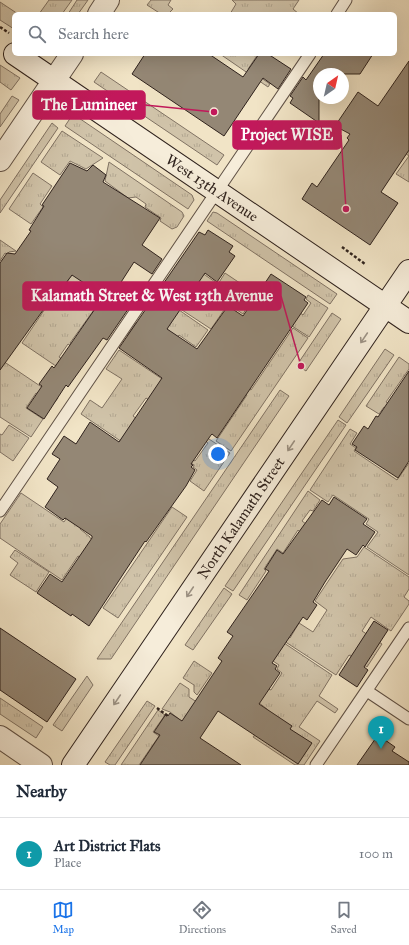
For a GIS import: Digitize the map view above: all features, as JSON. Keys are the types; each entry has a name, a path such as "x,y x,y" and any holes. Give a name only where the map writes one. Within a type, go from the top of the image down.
{"street":[{"path":"100,12 108,0"},
{"name":"West 13th Avenue","path":"0,44 12,53"},
{"name":"West 13th Avenue","path":"17,56 409,322"},
{"path":"0,160 71,56"},
{"name":"North Kalamath Street","path":"73,765 409,271"},
{"path":"0,737 41,765"}],"lane":[{"path":"338,12 346,0"},
{"path":"0,511 309,56"},
{"path":"316,765 409,628"},
{"path":"366,691 409,719"}],"path":[{"path":"0,27 12,35"},
{"path":"157,708 168,716"}],"green space":[{"path":"49,0 72,0 63,12 40,12"},
{"path":"77,0 88,0 79,12 69,12"},
{"path":"151,0 171,0 168,5 173,9 170,12 158,12 147,5"},
{"path":"232,0 299,0 293,9 297,12 231,12 236,4"},
{"path":"0,2 15,12 12,12 12,28 0,20"},
{"path":"223,56 257,56 248,69 270,84 268,87"},
{"path":"0,65 20,78 11,90 0,82"},
{"path":"101,72 224,155 217,165 94,82"},
{"path":"12,96 19,100 0,127 0,114"},
{"path":"73,114 192,195 194,200 188,209 65,126"},
{"path":"52,123 58,128 0,213 0,200"},
{"path":"62,131 103,158 86,169 70,161 60,175 41,162"},
{"path":"403,148 409,152 409,156 401,150"},
{"path":"409,156 409,182 396,174"},
{"path":"109,162 182,212 184,216 177,227 172,229 160,221 161,218 145,207 146,204 136,197 128,198 105,181"},
{"path":"33,173 52,186 40,204 43,207 31,224 9,209"},
{"path":"213,212 217,213 337,294 330,304 207,221"},
{"path":"0,240 16,251 9,252 7,254 5,253 0,261"},
{"path":"80,264 96,275 81,297 96,307 70,343 88,355 87,356 68,344 59,357 77,369 72,377 22,343 49,303 40,297 45,290 56,297"},
{"path":"195,268 218,284 225,273 265,300 262,305 252,299 243,314 228,304 211,329 182,310 199,284 189,277"},
{"path":"308,295 328,308 309,337 289,324 298,311 303,315 311,303 306,299"},
{"path":"166,301 208,330 196,347 179,335 172,345 147,350 127,336 136,323 158,338"},
{"path":"332,313 341,319 306,371 297,365"},
{"path":"293,328 308,338 231,451 216,441 247,395 228,382 231,377 251,390"},
{"path":"385,349 394,355 347,423 339,417"},
{"path":"119,350 183,393 169,414 146,398 133,416 137,419 122,442 81,414 90,400 102,408 122,379 106,369"},
{"path":"399,357 409,364 409,369 386,402 409,418 408,424 384,407 379,414 366,406"},
{"path":"0,359 58,398 53,404 36,393 26,408 43,419 31,437 0,417"},
{"path":"280,390 289,396 111,659 97,659"},
{"path":"170,413 230,453 204,491 190,481 197,470 193,467 194,465 165,445 167,442 195,461 208,443 168,416"},
{"path":"338,420 346,425 233,591 225,586"},
{"path":"9,425 29,438 13,461 0,452 0,434 2,435"},
{"path":"350,429 357,433 350,444 356,448 354,451 397,480 409,463 409,575 367,547 378,532 366,524 369,519 333,495 328,502 310,490"},
{"path":"308,491 320,500 313,511 310,510 302,521 306,524 300,532 298,530 283,553 277,549 264,569 266,571 247,600 239,595"},
{"path":"21,493 64,522 77,502 91,511 80,529 90,538 129,565 87,561 78,556 62,580 0,538 0,524"},
{"path":"172,507 187,517 118,618 103,608"},
{"path":"364,547 409,577 409,589 404,597 409,601 409,604 391,631 371,617 362,631 382,644 367,667 349,655 336,675 281,639 285,635 290,638 299,623 313,632 327,610 315,601 343,559 357,557"},
{"path":"15,550 49,572 36,592 10,575 18,563 10,557"},
{"path":"224,588 232,594 193,650 185,645"},
{"path":"284,643 332,675 319,696 338,709 335,713 317,701 299,727 320,741 304,765 295,765 253,737 260,728 256,725 267,709 258,702 268,689 271,690 282,673 277,669 279,665 273,661"},
{"path":"194,661 212,673 197,695 194,692 194,685 183,678"},
{"path":"87,676 93,685 62,731 53,725"},
{"path":"180,683 189,689 189,697 203,706 189,727 170,712 162,709"},
{"path":"0,698 43,727 36,738 0,714"},
{"path":"147,701 155,706 115,765 110,765 105,762"},
{"path":"158,710 165,715 153,732 159,736 139,765 121,765"}],"building":[{"path":"144,56 212,56 243,77 258,56 271,56 291,69 278,89 263,78 224,136 132,74"},
{"path":"323,56 372,56 360,74 349,74 349,68 314,68"},
{"path":"409,61 409,150 381,192 398,203 370,245 302,199 312,183 317,187 349,140 347,138 350,134 335,126 358,92 378,106"},
{"path":"313,70 313,104 319,104 319,123 290,103 293,98 290,96 303,77 306,80"},
{"path":"70,163 87,171 93,165 106,175 103,182 160,218 142,245 162,259 152,274 134,262 116,290 133,302 107,340 103,338 68,387 66,385 44,419 27,408 42,386 39,384 52,366 54,368 97,306 93,303 99,293 72,275 56,296 54,295 0,370 0,263 7,253 15,254 31,231 29,230 44,206 42,205"},
{"path":"208,230 233,246 229,252 235,256 217,282 205,273 167,329 197,349 228,306 243,316 271,274 306,297 304,300 308,303 217,438 212,434 211,435 191,464 193,465 191,467 195,470 186,486 146,542 145,541 89,626 72,614 71,616 37,593 50,574 62,582 92,538 92,536 65,518 63,520 45,507 58,487 47,479 60,459 52,454 64,436 76,444 90,422 119,442 162,378 119,348 199,232 205,235"},
{"path":"409,371 409,461 398,478 355,450 357,447 352,444 364,426 368,429 376,416 378,417"},
{"path":"334,497 367,519 363,524 375,532 365,547 363,545 356,555 347,549 313,602 317,605 307,620 303,617 272,663 277,666 275,669 280,673 259,704 292,726 290,729 312,743 298,764 218,711 200,738 241,765 140,765 160,735 154,732 166,714 168,716 170,713 182,721 222,661 218,658 233,636 227,632 269,571 265,569 277,550 283,554 322,500 329,505"},
{"path":"374,621 388,630 364,667 368,670 357,687 339,675"},
{"path":"0,628 76,679 47,722 0,690"},
{"path":"378,735 395,747 392,751 409,762 409,765 357,765"}],"place":[{"name":"The Lumineer","path":"214,112"},
{"name":"Project WISE","path":"346,209"},
{"name":"Kalamath Street & West 13th Avenue","path":"301,366"},
{"name":"Art District Flats","path":"381,749"}]}
